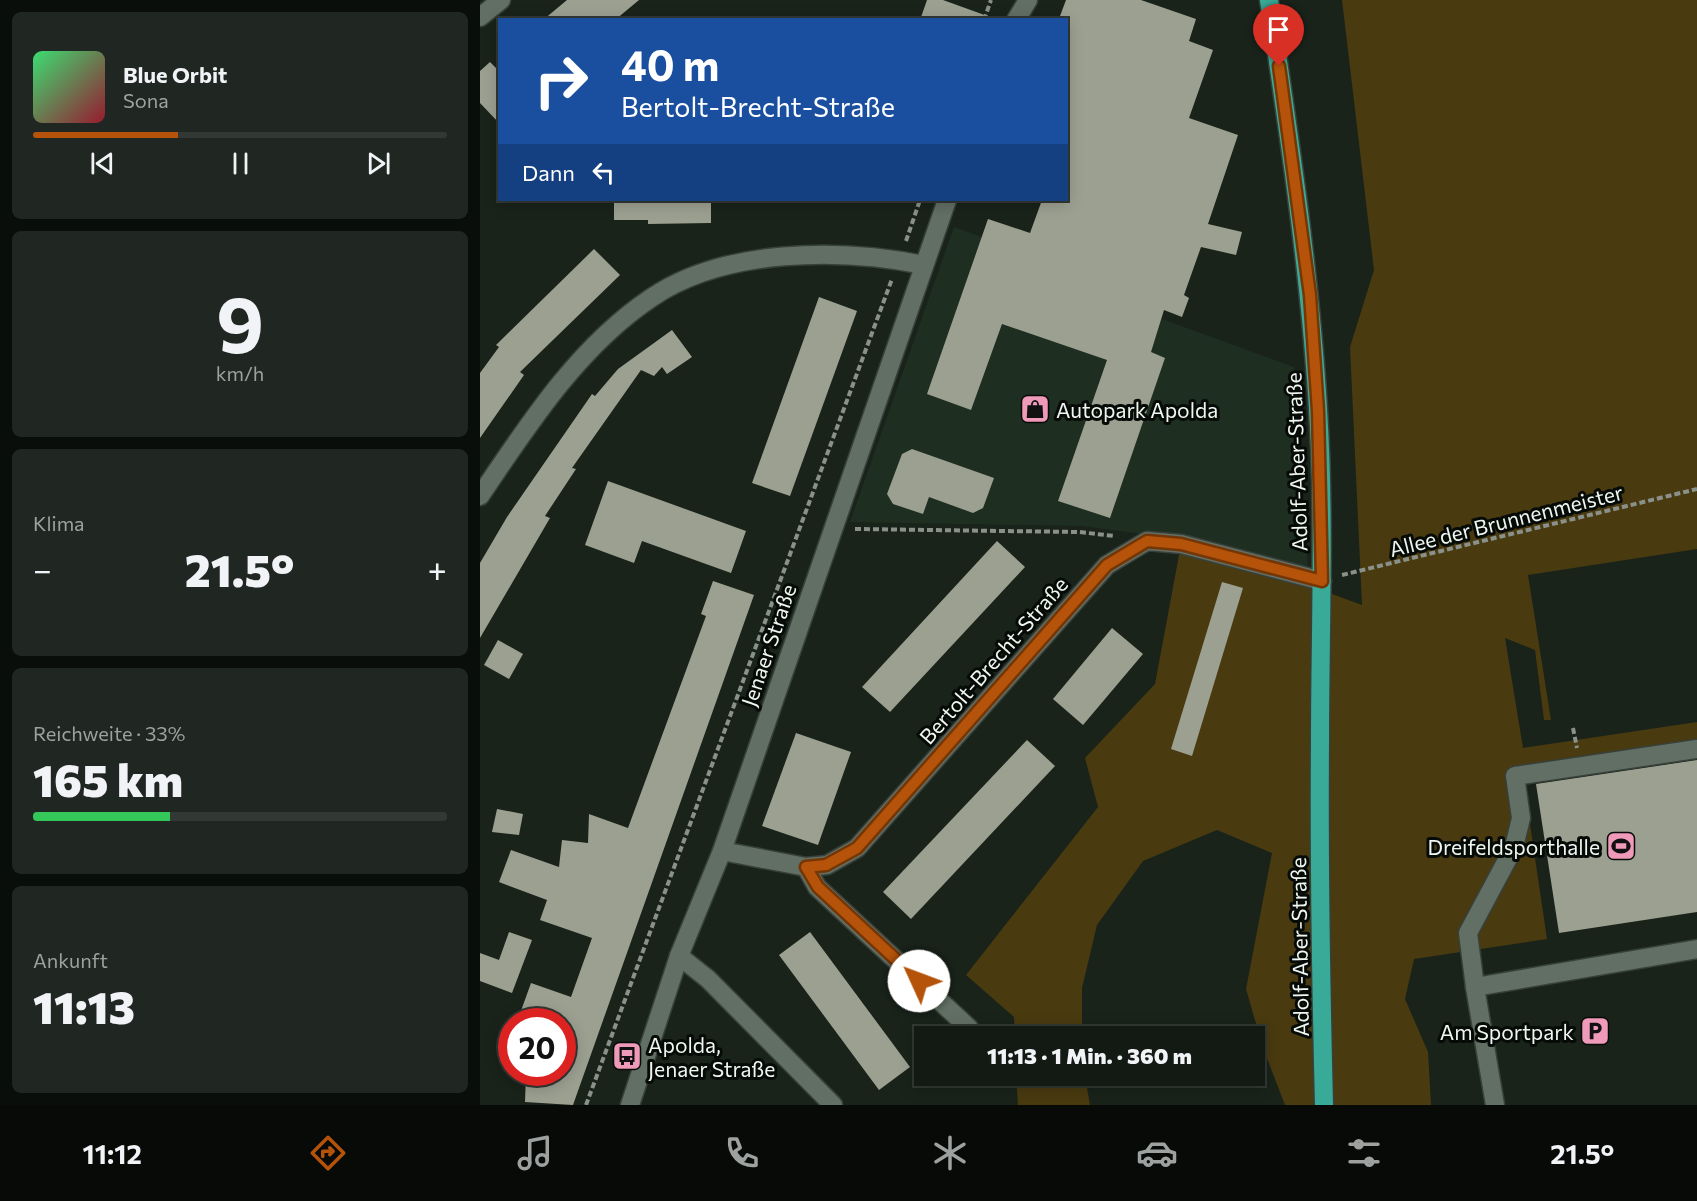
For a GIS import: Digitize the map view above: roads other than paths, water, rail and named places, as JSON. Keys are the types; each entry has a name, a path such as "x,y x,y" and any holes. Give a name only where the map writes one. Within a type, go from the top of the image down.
{"main road":[{"name":"Adolf-Aber-Straße","path":"1269,0 1310,295 1318,411 1322,581 1320,757 1324,1105"}],"street":[{"path":"480,17 501,0"},
{"path":"1017,18 1028,0"},
{"name":"Jenaer Straße","path":"630,1105 679,956 722,851 831,529 947,201"},
{"path":"480,496 527,426 581,359 631,312 668,287 729,264 785,257 867,257 924,265"},
{"name":"Bertolt-Brecht-Straße","path":"722,851 806,867 826,865 857,848 1107,565 1147,541 1181,544 1322,581"},
{"path":"1495,1105 1468,933 1515,847 1521,818 1515,776 1697,749"},
{"path":"806,867 818,887 967,1026"},
{"path":"1475,987 1697,949"},
{"path":"679,956 708,979 833,1105"}],"place":[{"name":"Autopark Apolda","path":"1035,409"},
{"name":"Dreifeldsporthalle","path":"1621,846"},
{"name":"Am Sportpark","path":"1595,1031"},
{"name":"Apolda, Jenaer Straße","path":"627,1056"}]}
